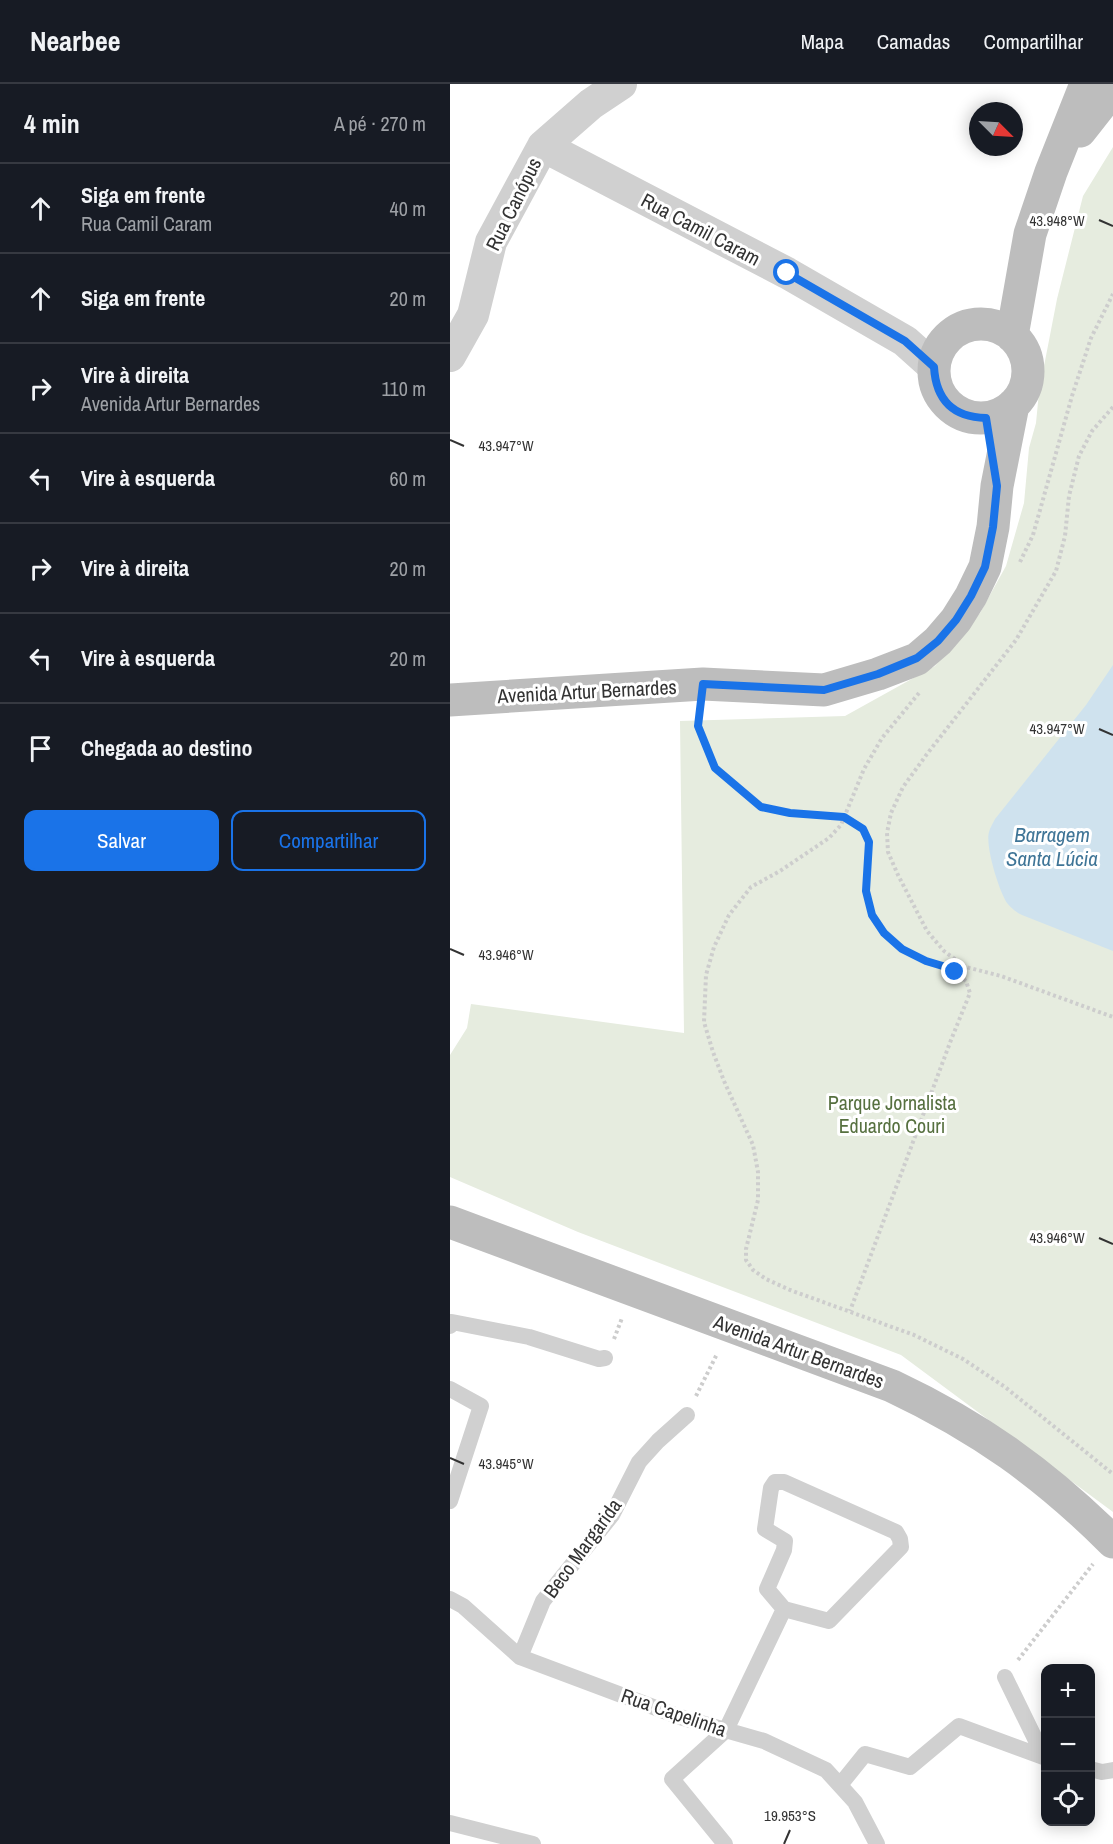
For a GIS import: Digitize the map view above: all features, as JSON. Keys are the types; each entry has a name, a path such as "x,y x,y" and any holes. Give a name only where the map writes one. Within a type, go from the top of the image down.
{"street":[{"name":"Rua Canópus","path":"450,356 473,315 490,242 543,146 591,104 621,84"},
{"path":"1012,336 1030,234 1051,172 1086,84"},
{"path":"1051,172 1113,89"},
{"name":"Rua Camil Caram","path":"543,146 787,273 905,341 938,356"},
{"path":"980,324 1030,234"},
{"path":"980,324 997,326 1012,336 1022,348 1027,362 1028,378 1022,393 1000,411 966,416 948,405 935,381 938,356 952,334 965,327 980,324"},
{"name":"Avenida Artur Bernardes","path":"450,700 703,684 824,690 878,674 917,658 938,641 956,620 985,567 993,527 997,486 1000,411"},
{"name":"Avenida Artur Bernardes","path":"450,1222 892,1386 935,1406 974,1428 1038,1473 1112,1541"}],"lane":[{"path":"451,1323 529,1337 599,1359 605,1358"},
{"path":"450,1389 481,1406 450,1501"},
{"name":"Beco Margarida","path":"520,1656 543,1601 612,1515 639,1462 687,1415"},
{"path":"775,1482 784,1482 896,1532 901,1547 829,1621 784,1609 766,1589 784,1550 785,1541 765,1529 771,1488 775,1482"},
{"name":"Rua Capelinha","path":"450,1599 463,1606 520,1656 680,1717 764,1741 826,1770 855,1802 877,1844"},
{"path":"725,1844 672,1779 726,1730 784,1609"},
{"path":"1005,1677 1041,1750"},
{"path":"840,1785 865,1754 910,1767 958,1726 1041,1757"},
{"path":"1095,1770 1102,1772 1113,1770"},
{"path":"450,1823 533,1844"}],"path":[{"path":"1017,568 1033,535 1072,396 1091,338 1113,294"},
{"path":"1113,407 1092,431 1079,456 1069,496 1065,536 1056,572 1016,640 927,753 903,788 891,813 887,833 888,852 898,875 927,931 944,951 966,967 1002,976 1113,1017"},
{"path":"703,684 698,726 715,768 761,807 790,813 844,817 863,829 869,842 866,891 872,915 884,933 902,949 955,972 966,981 970,993 850,1311"},
{"path":"922,690 882,738 864,769 841,825 829,838 780,871 751,887 729,915 714,947 706,975 704,1022 724,1081 753,1145 758,1172 758,1200 746,1249 746,1260 753,1270 766,1279 914,1335 963,1359 1005,1387 1113,1474"},
{"path":"605,1358 635,1290"},
{"path":"687,1415 730,1327"},
{"path":"1005,1677 1112,1541"}],"green space":[{"name":"Parque Jornalista Eduardo Couri","path":"1113,147 1113,1512 901,1355 578,1232 450,1177 450,1055 467,1028 471,1004 684,1033 680,721 845,716 935,666 980,613 1006,566 1024,503 1029,448 1036,423 1039,392 1057,299 1083,196"}],"water":[{"name":"Barragem Santa Lúcia","path":"1113,665 1113,951 1022,915 1012,908 1007,903 997,879 988,839 989,830 995,819 1086,705"}],"route":[{"path":"787,273 905,341 934,367 935,381 948,405 972,418 986,418 997,486 993,527 985,567 971,596 956,620 938,641 917,658 878,674 824,690 703,684 698,726 715,768 761,807 790,813 844,817 863,829 869,842 866,891 872,915 884,933 902,949 955,972"}]}
